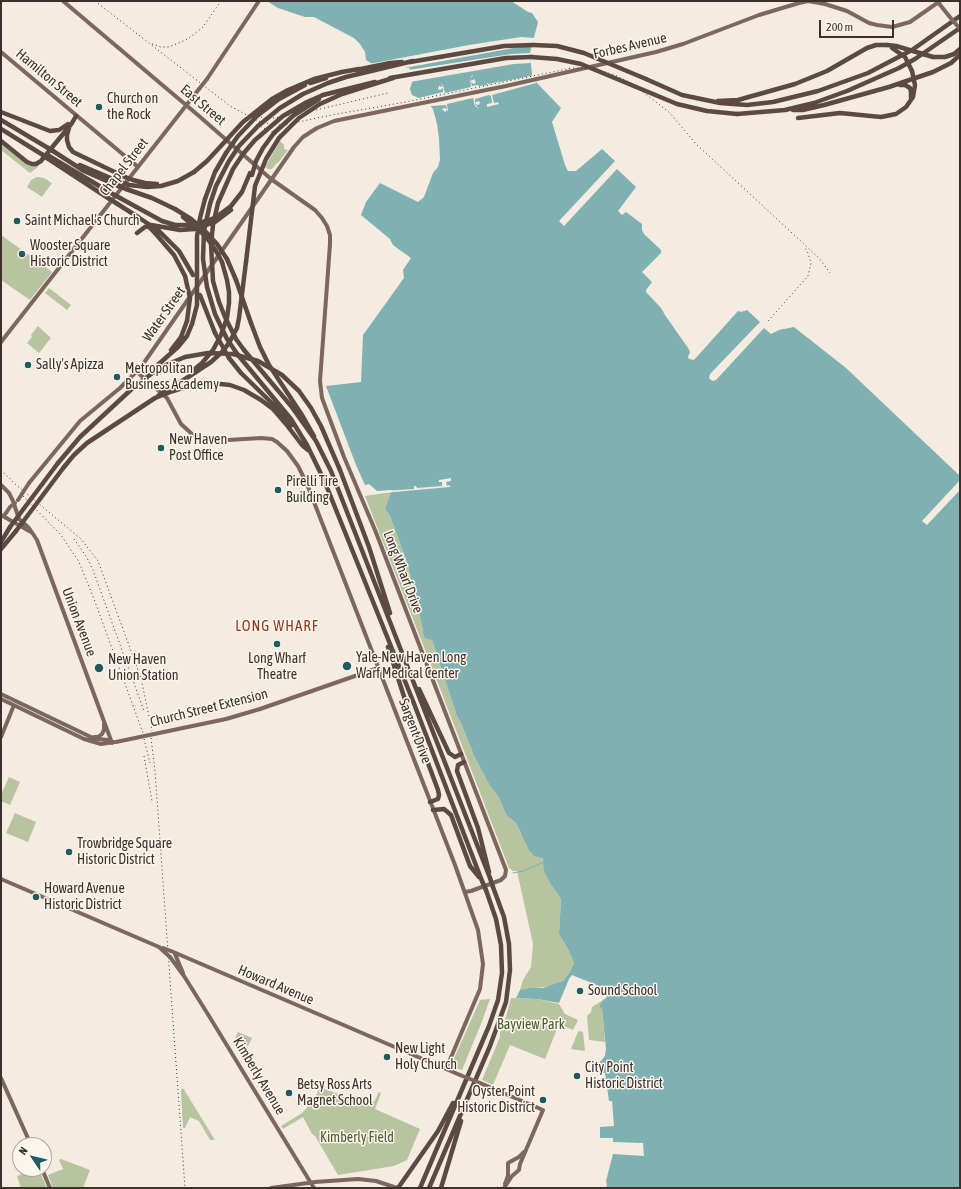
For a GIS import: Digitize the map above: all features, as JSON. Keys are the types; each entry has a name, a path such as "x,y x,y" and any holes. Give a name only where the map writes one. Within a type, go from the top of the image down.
{"highway":[{"path":"304,445 283,408 238,355 225,335 213,310 207,287 203,259 204,231 210,204 218,182 229,161 242,143 258,126 280,108 303,94 346,77 413,62 504,46 539,45 557,46 593,56 682,95 709,101 756,104 782,100 851,80 920,45 960,16"},
{"path":"802,108 843,93 891,72 915,59 960,29"},
{"path":"738,102 795,84 827,71 867,48 876,45 896,46 933,57 946,57 960,50"},
{"path":"798,118 840,113 886,117 896,114 906,107 913,97 915,88 912,71 905,57 897,50 887,45"},
{"path":"316,442 288,403 244,350 233,333 219,302 213,281 211,262 213,225 218,203 233,169 255,140 283,116 307,102 324,95 393,78 506,58 531,57 557,59 589,66 682,105 707,111 737,114 785,110 860,96 889,87 942,68 960,55"},
{"path":"128,187 152,187 178,181 194,172 207,161 250,116 280,94 314,79 390,63 413,62"},
{"path":"1,538 58,463 80,437 153,371 178,347 187,336 197,305 197,245 200,218 210,182 229,148 253,120 265,109 284,96 310,83 360,69"},
{"path":"1,549 74,454 87,443 211,362 229,343 239,318 252,202 257,181 266,159 279,138 299,118 325,101 393,78"},
{"path":"889,87 905,85 910,88 911,96 906,107"},
{"path":"137,233 148,226 185,230 199,228 216,222 229,213 244,193 256,161 268,141 281,126 298,112 324,95"},
{"path":"1,112 41,129 53,132 64,128 76,116"},
{"path":"1,141 27,162 36,164 41,161 76,116"},
{"path":"1,120 69,161 128,187 142,195 152,198 195,221 206,232 220,248 227,259 260,347 269,365 312,431 331,471 494,887 504,917 509,944 509,980 506,1002 500,1020 429,1188"},
{"path":"72,123 67,137 68,145 73,152 133,180 155,184 178,181"},
{"path":"1,129 120,198 162,221 175,225 194,225 215,218 228,210 239,196 251,174"},
{"path":"46,156 157,232 179,251 192,275 215,333 229,358 244,377 279,410 298,432"},
{"path":"170,389 202,363 213,350 221,335 228,313 229,297 227,280 222,262 214,248 203,233 174,210"},
{"path":"153,371 176,344 183,333 187,322 190,298 185,276 180,264 157,232"},
{"path":"153,371 185,358 208,353 233,354 258,361 282,375 296,388 311,408 321,426 340,470 369,547 388,605 395,632"},
{"path":"170,389 211,383 225,384 244,390 261,400 275,412 310,451 331,496 486,890 496,919 500,936 502,959 501,982 494,1013 420,1188"},
{"path":"1,542 10,527"},
{"path":"384,631 390,656 402,692 438,790 438,799 430,802"},
{"path":"413,679 422,694 449,753 455,757 461,754"},
{"path":"464,762 458,765 457,771 478,828 489,867 490,878"},
{"path":"433,810 444,809 451,815 470,866 482,881"},
{"path":"398,1188 438,1131 464,1084"},
{"path":"441,1188 467,1099"}],"main road":[{"name":"East Street","path":"63,1 271,179 315,210 327,226"},
{"name":"Chapel Street","path":"1,342 199,89 258,2"},
{"name":"Forbes Avenue","path":"313,130 334,121 536,80 666,49 759,15 799,3 808,2 839,8 869,23 885,27 900,26 910,22 938,2"},
{"path":"938,2 960,29"},
{"name":"Hamilton Street","path":"1,52 138,167"},
{"name":"Water Street","path":"2,515 18,500 29,484 80,421 136,372 297,143 306,134 313,130"},
{"name":"Long Wharf Drive","path":"327,226 330,235 330,244 320,381 321,393 344,457 375,530 506,872 505,876 501,880 465,892"},
{"name":"Sargent Drive","path":"136,372 167,398 181,424 193,435 206,440 218,442 261,438 267,438 277,442 287,451 298,466 314,499 465,892 478,930 483,964 480,989 446,1069"},
{"name":"Union Avenue","path":"1,485 9,493 19,519 29,528 37,540 103,719 114,742"},
{"path":"2,515 25,530 31,532"},
{"name":"Church Street Extension","path":"1,699 84,739 96,744 107,744 226,719 260,709 378,668"},
{"path":"1,694 89,736 114,742"},
{"path":"1,737 16,701"},
{"path":"89,736 97,737 102,734 104,729 103,719"},
{"name":"Howard Avenue","path":"1,879 543,1110 525,1151"},
{"path":"159,947 170,957 184,976"},
{"path":"173,952 184,976"},
{"name":"Kimberly Avenue","path":"184,976 314,1188"},
{"path":"1,1078 27,1137"},
{"path":"504,1188 508,1171 508,1163 525,1151"},
{"path":"504,1188 519,1170 525,1151"},
{"path":"514,1160 520,1164"},
{"path":"508,1171 515,1173"},
{"path":"45,1177 50,1188"},
{"path":"271,1188 358,1179 376,1181 398,1188"}],"green space":[{"path":"280,141 284,145 284,149 288,150 272,169 268,169 265,167"},
{"path":"1,144 25,163 32,166 38,165 38,167 30,173 1,150"},
{"path":"37,177 44,178 52,183 42,197 27,187 31,180"},
{"path":"1,235 52,272 30,300 1,280"},
{"path":"49,288 71,305 67,310 45,293"},
{"path":"38,326 51,338 39,353 27,343"},
{"path":"392,492 385,509 390,516 408,565 423,633 432,640 457,716 475,758 490,786 498,796 507,816 516,823 521,834 543,858 552,886 561,899 559,934 574,963 570,972 563,981 552,986 520,990 523,980 531,967 533,944 517,871 513,871 509,868 365,496"},
{"path":"9,777 20,782 10,805 1,801 1,795"},
{"path":"15,813 36,822 28,842 6,833"},
{"name":"Bayview Park","path":"511,998 537,999 559,1004 565,1014 578,1020 573,1030 559,1024 545,1059 510,1045 493,1085 482,1080 500,1037"},
{"name":"Bayview Park","path":"490,999 462,1070 458,1069 451,1065 480,1000"},
{"path":"603,1000 599,1006 602,1009 605,1042 589,1040 587,1016 591,1012 592,1007"},
{"path":"238,1032 252,1038 248,1046 235,1039"},
{"path":"578,1032 583,1032 585,1051 571,1049"},
{"name":"Kimberly Field","path":"320,1087 361,1103 364,1098 374,1102 379,1092 381,1093 375,1109 420,1129 407,1160 394,1166 338,1175 303,1117 283,1129 281,1126 302,1113 314,1100"},
{"path":"183,1088 215,1140 210,1140 199,1121 190,1117 185,1128 183,1128 181,1090"},
{"path":"61,1159 90,1170 83,1188 53,1188 49,1177 52,1177 52,1173 63,1169 59,1160"},
{"path":"17,1177 42,1177 47,1188 21,1188"}],"water":[{"path":"267,1 511,1 532,13 538,22 530,53 532,75 536,82 561,108 552,122 568,171 576,171 602,149 615,161 559,221 564,226 617,169 636,187 618,211 622,215 626,212 642,224 644,234 661,250 661,253 642,272 652,282 646,292 661,308 688,348 690,352 688,357 689,359 694,360 738,311 741,312 747,310 760,322 710,374 709,378 711,380 716,380 764,328 771,334 779,330 794,327 846,368 960,476 960,480 922,521 927,525 960,490 960,1188 606,1188 606,1181 613,1154 644,1156 643,1143 613,1142 613,1138 600,1138 600,1127 614,1126 612,1101 609,1101 605,1073 599,1073 599,1063 605,1056 606,1049 602,1009 599,1006 608,994 604,988 572,975 559,1003 537,999 516,998 520,990 543,988 563,981 570,972 574,963 559,934 561,899 544,871 543,858 534,856 529,850 516,823 507,816 498,796 490,786 475,758 457,716 432,640 425,638 423,633 408,565 390,516 385,509 392,490 377,491 369,484 365,485 326,386 361,382 363,335 404,278 403,270 411,258 393,245 390,239 361,215 366,202 380,183 418,202 424,197 433,173 438,167 440,160 439,138 433,109 427,102 412,95 410,89 413,79 409,68 374,65 366,60 365,52 354,38 314,17 305,17 278,8"}],"pier":[{"path":"521,37 535,38 532,47 519,47 399,69 373,67 369,64 469,45"},
{"path":"530,53 531,63 514,64 410,82 410,73 408,70 511,54"},
{"path":"535,75 536,83 492,95 494,103 498,102 499,104 487,107 487,104 492,103 491,96 489,95 475,99 475,103 478,101 480,102 479,105 475,104 479,109 475,106 473,98 447,104 448,112 447,110 445,112 442,109 447,109 446,105 431,106 431,108 429,108 426,104 415,99 443,92 443,88 440,90 438,89 439,86 443,87 438,82 443,85 445,93 471,87 470,79 471,81 474,79 476,82 474,84 471,82 472,86 479,86 487,85 487,83 489,84 498,81 500,82"},
{"path":"451,478 451,481 446,482 447,486 450,485 450,487 383,493 383,491 414,489 414,486 417,488 442,486 442,482 439,482 439,480"}],"waterway":[{"path":"513,873 523,871 544,862"}],"railway":[{"path":"95,1 230,106 258,121 274,125 283,125 406,102 572,68 595,69 615,75 633,84 670,113 696,144 819,258 830,273"},
{"path":"152,44 161,47 169,47 188,39 203,27 221,1"},
{"path":"257,117 274,118 388,93"},
{"path":"257,125 280,135"},
{"path":"768,321 808,276 811,263 805,248"},
{"path":"1,470 14,483 81,539 98,561 141,678 152,731"},
{"path":"23,496 61,535 79,562 143,733"},
{"path":"74,539 86,556 93,570 144,711"},
{"path":"151,738 155,771 185,1188"},
{"path":"144,739 150,763"},
{"path":"144,756 152,801"}],"place":[{"name":"Church on the Rock","path":"99,107"},
{"name":"Saint Michael's Church","path":"17,221"},
{"name":"Wooster Square Historic District","path":"22,254"},
{"name":"Sally's Apizza","path":"28,365"},
{"name":"Metropolitan Business Academy","path":"117,377"},
{"name":"New Haven Post Office","path":"161,448"},
{"name":"Pirelli Tire Building","path":"278,490"},
{"name":"Long Wharf Theatre","path":"277,644"},
{"name":"Yale-New Haven Long Warf Medical Center","path":"347,666"},
{"name":"New Haven Union Station","path":"99,668"},
{"name":"Trowbridge Square Historic District","path":"69,852"},
{"name":"Howard Avenue Historic District","path":"36,897"},
{"name":"Sound School","path":"580,991"},
{"name":"New Light Holy Church","path":"387,1057"},
{"name":"City Point Historic District","path":"577,1076"},
{"name":"Betsy Ross Arts Magnet School","path":"289,1093"},
{"name":"Oyster Point Historic District","path":"543,1100"}],"district":[{"name":"LONG WHARF","path":"277,626"}]}
